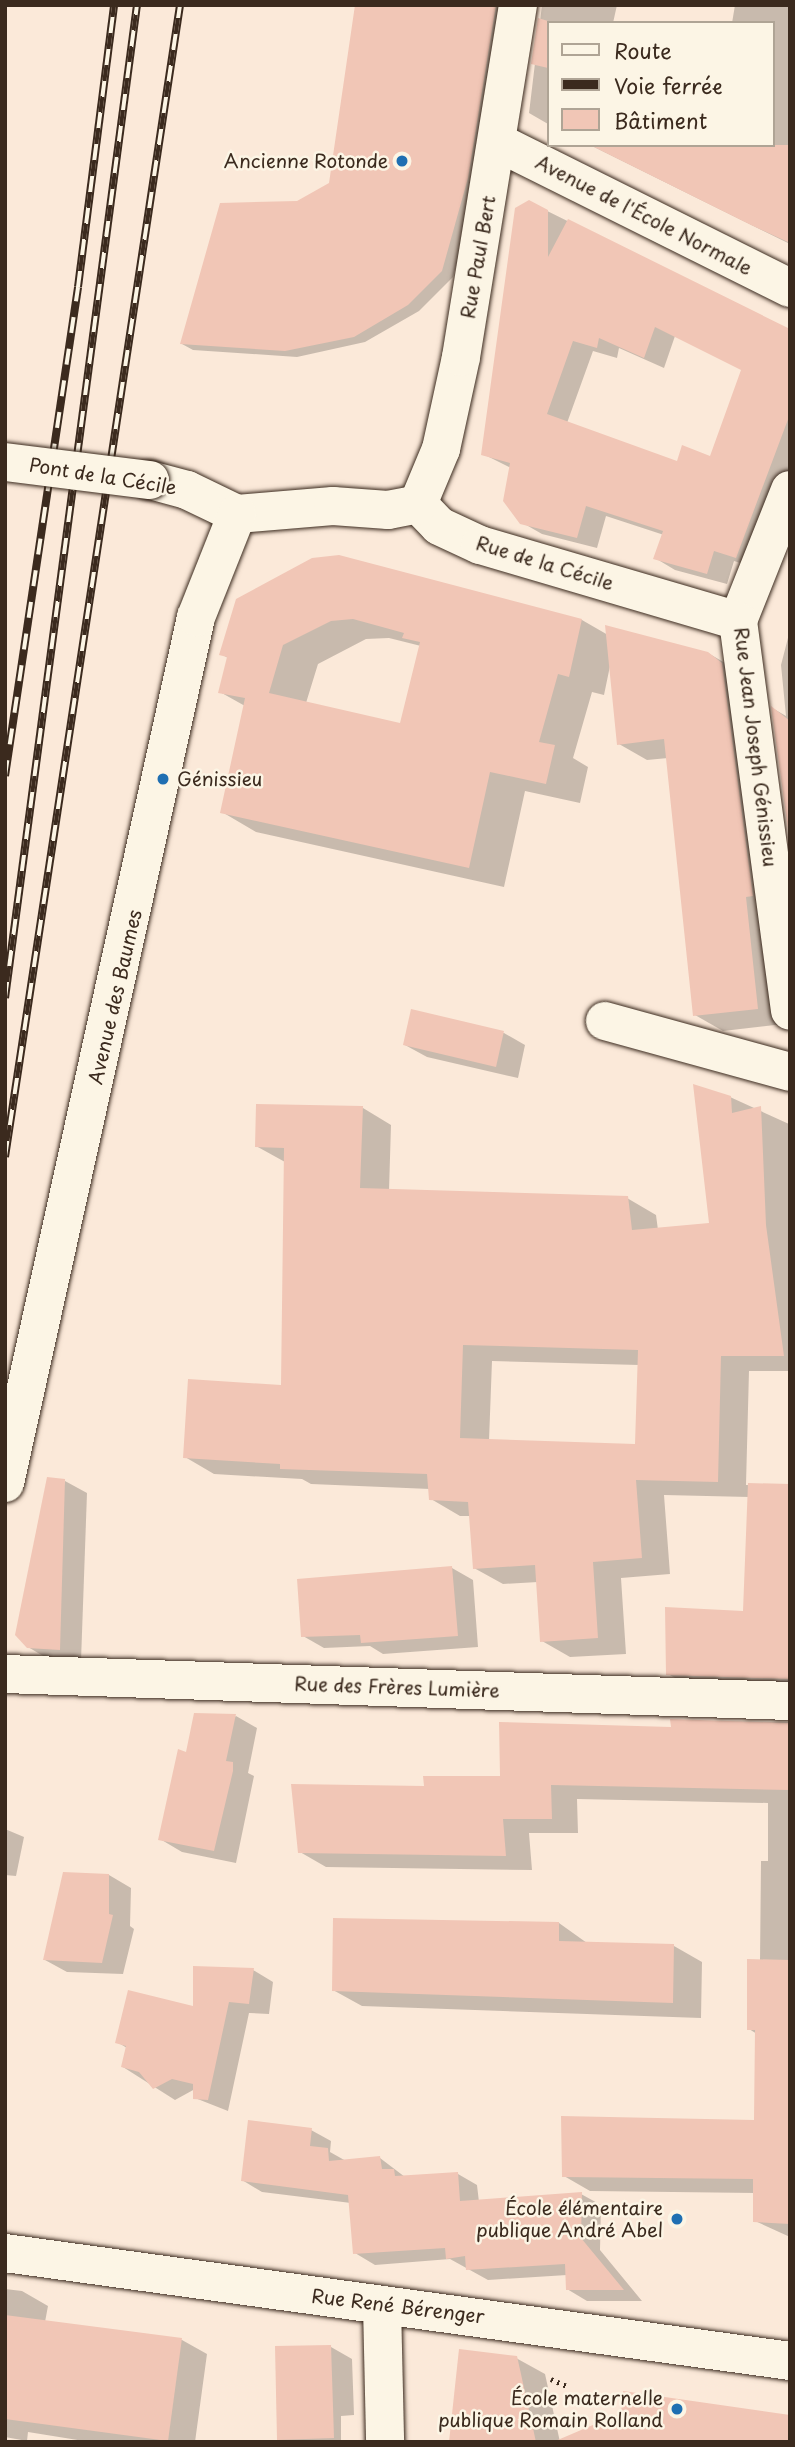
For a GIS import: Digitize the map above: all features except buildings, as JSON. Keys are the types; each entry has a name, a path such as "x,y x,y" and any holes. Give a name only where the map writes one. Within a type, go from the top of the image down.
{"street":[{"name":"Rue Paul Bert","path":"418,504 441,449 499,142 517,5"},
{"name":"Avenue de l'École Normale","path":"499,142 790,288"},
{"name":"Pont de la Cécile","path":"5,462 150,480 187,489 237,514"},
{"name":"Rue Jean Joseph Génissieu","path":"790,490 738,621 790,1012"},
{"path":"237,514 333,506 388,510 418,504"},
{"name":"Rue de la Cécile","path":"418,504 439,526 480,545 738,621"},
{"name":"Avenue des Baumes","path":"5,1483 196,617 237,514"},
{"path":"605,1021 790,1072"},
{"name":"Rue des Frères Lumière","path":"5,1674 790,1701"},
{"name":"Rue René Bérenger","path":"5,2253 790,2361"},
{"path":"382,2305 384,2442"}],"path":[{"path":"551,2379 567,2386"}],"railway":[{"path":"5,776 78,287 114,5"},
{"path":"5,998 137,5"},
{"path":"5,1157 180,5"}],"place":[{"name":"Ancienne Rotonde","path":"402,161"},
{"name":"Génissieu","path":"163,779"},
{"name":"École élémentaire publique André Abel","path":"677,2219"},
{"name":"École maternelle publique Romain Rolland","path":"677,2409"}]}
